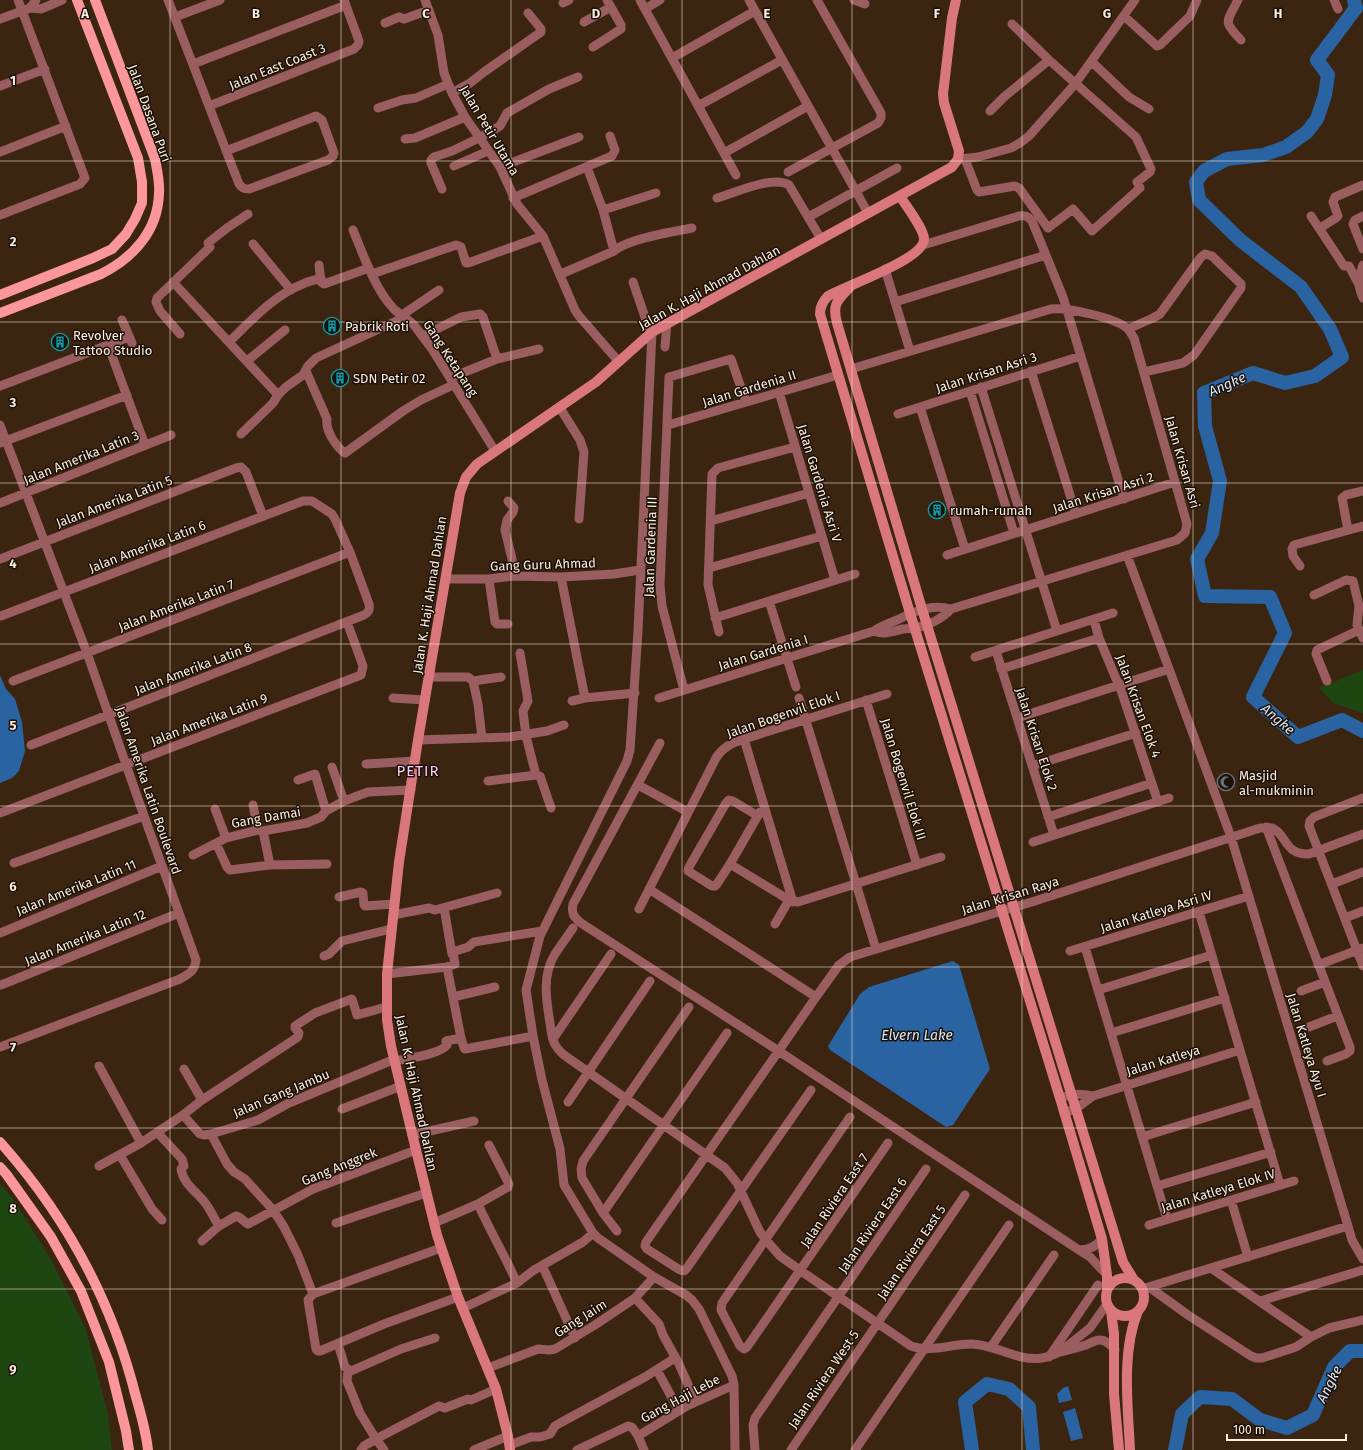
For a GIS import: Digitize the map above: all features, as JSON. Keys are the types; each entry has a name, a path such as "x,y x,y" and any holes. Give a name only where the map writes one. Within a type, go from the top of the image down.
{"main road":[{"name":"Jalan Dasana Puri","path":"0,295 112,249 126,234 142,203 142,182 138,158 77,0"},
{"name":"Jalan Dasana Puri","path":"0,313 101,274 119,264 136,250 150,230 160,194 159,177 155,159 95,0"},
{"path":"0,1142 22,1167 44,1198 64,1228 96,1284 124,1354 142,1420 148,1450"},
{"path":"0,1167 51,1238 81,1291 109,1362 126,1431 129,1450"}],"street":[{"path":"0,215 80,184 84,181 85,176 45,69 26,9 18,0"},
{"path":"0,19 26,9 36,0"},
{"path":"26,9 41,9 62,0"},
{"path":"168,0 238,184 246,189 328,160 333,156 334,149 322,120 318,117 312,117 226,151"},
{"path":"175,18 220,0"},
{"name":"Jalan Petir Utama","path":"425,0 440,44 444,73 465,117 500,167 513,198 544,236 575,310 619,362"},
{"path":"640,0 736,175"},
{"path":"645,9 660,0"},
{"path":"749,0 865,210"},
{"path":"788,172 878,123 881,118 881,113 817,0"},
{"path":"854,0 864,4"},
{"path":"956,0 952,18 943,94 944,103 961,159 977,190 979,192 1015,186 1048,228 1073,210 1092,232 1140,188 1137,182 1150,172 1151,169 1136,138 1075,84 1012,24"},
{"path":"961,159 1001,151 1020,143 1038,128 1092,62 1136,0"},
{"path":"1124,16 1157,46 1160,45 1190,16 1198,0"},
{"path":"1238,0 1228,19 1228,24 1229,27 1242,40"},
{"path":"1334,0 1338,9"},
{"path":"193,64 345,2"},
{"name":"Jalan East Coast 3","path":"209,106 354,49 358,46 359,41 345,2"},
{"path":"584,22 609,4 622,25 621,29 593,47"},
{"path":"385,22 399,17 404,19 429,10"},
{"path":"672,58 755,11"},
{"path":"378,108 402,100 416,98 470,83 540,34 542,30 528,13"},
{"path":"698,106 782,60"},
{"path":"990,111 1004,97 1049,60"},
{"path":"1092,62 1129,97 1149,109"},
{"path":"0,86 45,69"},
{"path":"442,189 431,163 432,158 442,153 452,151 479,138 500,126 507,113 549,89 578,77"},
{"path":"724,153 808,106"},
{"path":"404,139 415,138 465,117"},
{"path":"0,152 66,126"},
{"path":"513,198 614,154 615,150 610,136"},
{"path":"500,167 579,137"},
{"path":"454,166 488,151"},
{"name":"Jalan K. Haji Ahmad Dahlan","path":"509,1444 496,1389 458,1297 441,1248 412,1135 395,1060 386,1007 386,974 391,929 418,740 458,502 463,485 466,477 474,467 596,382 638,343 659,328 819,235 865,210 900,196 949,170 961,159"},
{"path":"587,167 603,210 614,251"},
{"path":"812,215 897,168"},
{"path":"717,198 768,182 786,183 789,185 819,235"},
{"path":"1320,228 1338,216 1333,202 1335,197 1363,185"},
{"path":"603,210 656,193"},
{"path":"900,196 922,232 924,239 923,244"},
{"path":"180,334 156,305 157,298 210,247 208,243 248,214"},
{"path":"1049,1357 1103,1287 1108,1275 1102,1239 1060,1098 914,628 838,375 820,309 822,304 828,296 914,254 923,244 1024,215 1028,216 1032,221 1046,255 1066,309 1124,498"},
{"path":"1311,216 1344,266 1349,266 1358,283 1363,298"},
{"path":"1363,216 1355,220 1353,224 1363,249"},
{"path":"561,274 614,251 618,247 638,240 692,228"},
{"path":"354,230 370,271 388,302 398,313 403,316 440,290"},
{"path":"319,265 321,282 324,284 456,245 461,247 466,263 468,263 544,236"},
{"path":"253,244 291,290"},
{"path":"851,370 1051,309 1066,309 1116,322 1128,329 1160,314 1201,257 1205,254 1212,256 1241,284 1241,288 1194,355 1183,363 1144,372"},
{"path":"895,302 1046,255"},
{"path":"1358,283 1363,265"},
{"path":"885,269 910,351"},
{"path":"229,342 260,313 291,290 303,283 321,278"},
{"path":"173,282 278,395"},
{"path":"633,282 648,326 659,328"},
{"path":"851,286 837,301 834,308 836,318 922,609 1123,1262 1134,1280 1139,1284 1256,1358 1262,1358 1296,1347 1329,1328 1363,1320"},
{"path":"423,336 461,317 480,314 483,317 497,359"},
{"name":"Gang Ketapang","path":"241,434 273,403 278,395 306,371 308,366 316,358 403,316 414,325 423,336 495,451"},
{"path":"0,386 108,345 130,340 122,320"},
{"path":"659,328 665,347"},
{"path":"659,328 640,570 635,693 629,756 542,931 526,990 542,1080 560,1149 564,1186 593,1233 598,1238 654,1277 686,1295 696,1304 732,1376 734,1385 735,1450"},
{"name":"Jalan Krisan Asri","path":"951,609 1177,540 1185,533 1187,524 1134,338 1128,329"},
{"path":"247,361 285,330"},
{"path":"108,345 145,445"},
{"path":"306,371 327,419 326,424 328,429 338,446 345,453 409,408 452,381 497,359 539,349"},
{"name":"Jalan Krisan Asri 3","path":"898,414 1081,356"},
{"name":"Jalan Gardenia III","path":"684,690 660,596 669,379 671,376 731,359 746,402"},
{"path":"844,362 851,370 850,381 845,383 838,375 839,364 844,362"},
{"path":"1031,371 1076,514"},
{"name":"Jalan Gardenia II","path":"668,425 838,375"},
{"path":"981,387 1057,631"},
{"path":"970,391 1014,533"},
{"name":"Jalan Gardenia Asri V","path":"779,392 835,580"},
{"path":"3,442 127,395"},
{"path":"920,407 965,549"},
{"path":"560,408 580,440 584,452 579,519"},
{"name":"Jalan Amerika Latin Boulevard","path":"0,425 3,442 26,492 87,653 196,960 195,968 189,974 180,979 0,1047"},
{"name":"Jalan Amerika Latin 3","path":"0,503 171,435"},
{"path":"719,632 708,585 712,474 714,470 718,468 795,447"},
{"name":"Jalan Amerika Latin 5","path":"0,559 241,467 246,472 263,516"},
{"name":"Jalan Krisan Asri 2","path":"947,555 1175,482"},
{"path":"1348,530 1342,498 1346,495 1363,491"},
{"path":"711,521 809,493"},
{"name":"Jalan Amerika Latin 6","path":"1,616 304,501 312,501 332,514 350,552"},
{"path":"508,501 514,508 513,512 506,520 505,530 512,559 513,576"},
{"path":"1300,566 1292,554 1293,546 1363,526"},
{"path":"709,568 822,536"},
{"name":"Jalan Amerika Latin 8","path":"31,745 347,622 369,612 369,604 350,552"},
{"name":"Jalan Amerika Latin 7","path":"13,682 350,552"},
{"path":"1127,555 1231,837"},
{"name":"Gang Guru Ahmad","path":"446,579 489,579 513,576 561,577 614,574 640,570"},
{"path":"715,618 855,574"},
{"path":"561,577 585,698"},
{"path":"489,579 495,622 497,624 508,624"},
{"path":"1314,595 1335,584 1346,580 1352,580 1359,606 1360,614 1357,622 1361,634 1316,650 1316,654 1327,681"},
{"path":"769,601 796,687"},
{"name":"Jalan Gardenia I","path":"659,698 874,631 884,624 922,609 942,606 951,609 944,616 927,625 900,629 886,634 880,634 874,631"},
{"path":"976,657 1113,613"},
{"path":"897,620 900,629"},
{"name":"Jalan Krisan Elok 4","path":"1094,620 1099,638 1119,685 1136,733 1158,802"},
{"name":"Jalan Amerika Latin 9","path":"0,813 361,675 363,666 347,622"},
{"path":"1001,669 1099,638"},
{"name":"Jalan Krisan Elok 2","path":"996,651 1054,835"},
{"path":"520,653 528,701 523,711 526,736 536,775"},
{"path":"1017,718 1169,669"},
{"path":"429,677 468,677 473,681 478,704 482,738"},
{"path":"473,681 501,677"},
{"path":"572,701 585,698 635,693"},
{"name":"Jalan Bogenvil Elok I","path":"639,909 688,812 720,753 728,746 744,739 887,694"},
{"path":"393,698 425,700"},
{"path":"799,698 876,949"},
{"name":"Jalan Bogenvil Elok III","path":"866,700 917,865"},
{"path":"418,740 526,736 547,732 564,725"},
{"path":"1032,766 1136,733"},
{"path":"744,739 791,901"},
{"path":"660,743 573,904 572,911 574,917 1090,1257 1108,1275"},
{"path":"366,764 415,761"},
{"path":"332,767 344,801"},
{"path":"298,780 315,774 326,811"},
{"path":"488,781 536,775 541,777 551,808"},
{"path":"1048,817 1152,784"},
{"path":"638,785 688,812"},
{"name":"Gang Damai","path":"193,855 226,838 307,823 321,817 326,811 344,801 368,792 411,790"},
{"path":"1033,842 1169,798"},
{"path":"1363,798 1314,817 1310,821 1309,826 1345,918 1360,949 1363,966"},
{"path":"758,816 729,800 688,871 712,886 718,884 758,816 764,804"},
{"path":"253,805 270,866"},
{"path":"215,809 226,838"},
{"path":"14,863 144,816"},
{"name":"Jalan Krisan Raya","path":"741,1192 684,1271 647,1249 645,1246 646,1242 816,997 835,971 850,957 1014,908 1260,828 1266,828"},
{"path":"1327,1061 1346,1054 1350,1051 1350,1047 1266,828 1272,828 1292,849 1303,855 1319,851 1363,834"},
{"name":"Jalan Katleya Ayu I","path":"1231,837 1352,1240 1363,1259"},
{"path":"216,843 227,867 230,870 270,866 326,864"},
{"path":"730,864 791,901 798,902 941,858"},
{"name":"Jalan Amerika Latin 11","path":"0,933 162,866"},
{"path":"1332,884 1363,872"},
{"path":"649,889 816,997"},
{"path":"338,897 361,892 363,893 363,902 365,906 394,904"},
{"path":"393,915 429,908 434,910 444,908 497,893"},
{"name":"Jalan Katleya Asri IV","path":"1070,951 1249,896"},
{"path":"775,924 791,901"},
{"path":"386,974 447,967 456,964 452,954 444,908"},
{"path":"1345,918 1363,911"},
{"path":"1198,912 1280,1185"},
{"name":"Jalan Amerika Latin 12","path":"1,984 179,913"},
{"path":"573,928 555,954 546,981 546,1002 553,1039 558,1050 664,1125 708,1154 725,1168 731,1174 766,1240 780,1256 801,1271 911,1346 924,1349 957,1344 974,1344 991,1347 1031,1359 1049,1357 1060,1352 1090,1328 1109,1308"},
{"path":"324,956 329,954 342,941 391,929"},
{"path":"452,954 455,951 468,947 474,942 542,931"},
{"path":"1085,946 1167,1220"},
{"path":"1318,965 1360,949"},
{"path":"553,1039 611,954"},
{"path":"1098,990 1212,956"},
{"path":"447,967 461,1038 465,1049 533,1036"},
{"path":"568,1102 650,981"},
{"path":"1302,991 1325,982"},
{"path":"452,997 494,987"},
{"path":"1111,1033 1224,998"},
{"path":"99,1166 120,1156 141,1143 183,1115 202,1100 298,1037 299,1033 295,1026 315,1013 352,999 357,1015 386,1007"},
{"path":"617,1231 582,1178 581,1169 583,1161 689,1007"},
{"path":"1309,1027 1337,1016"},
{"path":"604,1213 727,1033"},
{"name":"Jalan Gang Jambu","path":"211,1134 258,1120 289,1103 395,1060 437,1052 444,1049 447,1045 446,1041 461,1038"},
{"name":"Jalan Katleya","path":"1064,1113 1076,1108 1093,1096 1240,1050"},
{"path":"99,1066 141,1143"},
{"path":"184,1069 202,1100"},
{"path":"342,1109 401,1086"},
{"path":"741,1192 811,1090"},
{"name":"Jalan Katleya","path":"1060,1098 1072,1094 1093,1096"},
{"path":"1142,1137 1256,1102"},
{"path":"183,1115 200,1134 211,1134 234,1172 245,1179 273,1210 284,1227 298,1255 313,1294"},
{"path":"766,1240 850,1117"},
{"path":"412,1135 474,1121"},
{"path":"157,1132 182,1159 184,1166 181,1169 189,1187 208,1207 219,1226 202,1241"},
{"name":"Jalan Riviera East 7","path":"766,1240 720,1306 740,1346 744,1349 747,1347 801,1271 888,1143"},
{"path":"434,1223 478,1204 506,1189 509,1184 489,1146"},
{"name":"Gang Anggrek","path":"219,1226 236,1216 240,1217 248,1224 313,1189 416,1150"},
{"path":"1157,1186 1271,1152"},
{"path":"120,1156 152,1209 162,1220"},
{"name":"Jalan Riviera East 6","path":"754,1450 753,1425 755,1418 926,1169"},
{"name":"Jalan Katleya Elok IV","path":"1150,1225 1294,1180"},
{"path":"336,1223 426,1193"},
{"name":"Jalan Riviera East 5","path":"878,1323 965,1195"},
{"path":"1231,1200 1248,1257"},
{"path":"478,1204 491,1232 502,1249 517,1283"},
{"path":"855,1450 1009,1225"},
{"path":"1146,1288 1348,1226"},
{"path":"463,1308 517,1283 542,1265 583,1242 593,1233"},
{"path":"1079,1250 1092,1248 1102,1239"},
{"path":"441,1248 313,1294 308,1300 316,1349 320,1351 384,1324 458,1297"},
{"path":"991,1347 1054,1255"},
{"path":"542,1265 574,1338"},
{"path":"1211,1268 1311,1337"},
{"path":"1260,1302 1363,1270"},
{"name":"Gang Jaim","path":"488,1368 538,1349 555,1349 635,1298 654,1277"},
{"path":"1103,1287 1121,1278 1134,1280"},
{"path":"1103,1287 1113,1320 1115,1350 1114,1394 1119,1450"},
{"path":"1130,1450 1127,1393 1130,1336 1138,1311 1144,1301 1146,1288"},
{"path":"635,1298 659,1324 662,1335 696,1402"},
{"path":"1109,1308 1117,1315 1124,1317 1132,1315 1138,1311"},
{"name":"Jalan Riviera West 5","path":"791,1450 878,1323"},
{"path":"348,1370 355,1370 401,1349 435,1338"},
{"path":"1060,1352 1069,1351 1100,1340 1106,1342 1115,1350"},
{"path":"338,1344 345,1367 348,1370 347,1380 360,1413 384,1450"},
{"path":"474,1450 509,1444 531,1437 540,1437 550,1434 555,1426 570,1416 656,1370 675,1358"},
{"path":"656,1370 679,1411"},
{"name":"Gang Haji Lebe","path":"581,1449 628,1426 632,1427 638,1436 679,1411 734,1385"},
{"path":"361,1450 364,1446 376,1439 439,1406 446,1408 468,1399 471,1400 496,1389"},
{"path":"638,1436 644,1450"}],"green space":[{"path":"1363,670 1363,713 1333,703 1319,688"},
{"path":"0,1184 13,1199 50,1258 85,1327 108,1414 112,1450 0,1450"}],"water":[{"path":"0,675 6,689 15,699 22,722 25,751 19,771 12,778 0,783"},
{"name":"Elvern Lake","path":"953,961 959,965 990,1069 953,1125 946,1127 830,1050 828,1046 860,994 869,987"},
{"path":"1068,1386 1072,1400 1059,1403 1057,1394 1063,1388"},
{"path":"1075,1408 1083,1438 1071,1441 1063,1412"}],"waterway":[{"name":"Angke","path":"1354,0 1356,8 1317,60 1328,75 1325,95 1317,119 1307,132 1286,147 1263,155 1227,159 1204,171 1196,182 1199,200 1240,240 1301,287 1330,329 1342,357 1315,376 1285,383 1253,373 1204,393 1205,426 1220,481 1212,533 1197,559 1205,596 1270,597 1285,633 1253,697 1298,737 1342,720 1363,731"},
{"name":"Angke","path":"1175,1450 1182,1414 1200,1397 1232,1399 1260,1420 1287,1428 1313,1415 1334,1367 1350,1351 1363,1351"},
{"name":"Angke","path":"972,1450 965,1402 987,1384 1009,1389 1029,1407 1033,1450"}],"place":[{"name":"Pabrik Roti","path":"332,326"},
{"name":"Revolver Tattoo Studio","path":"60,342"},
{"name":"SDN Petir 02","path":"340,378"},
{"name":"rumah-rumah","path":"937,510"},
{"name":"Masjid al-mukminin","path":"1226,782"}],"district":[{"name":"PETIR","path":"418,771"}]}
